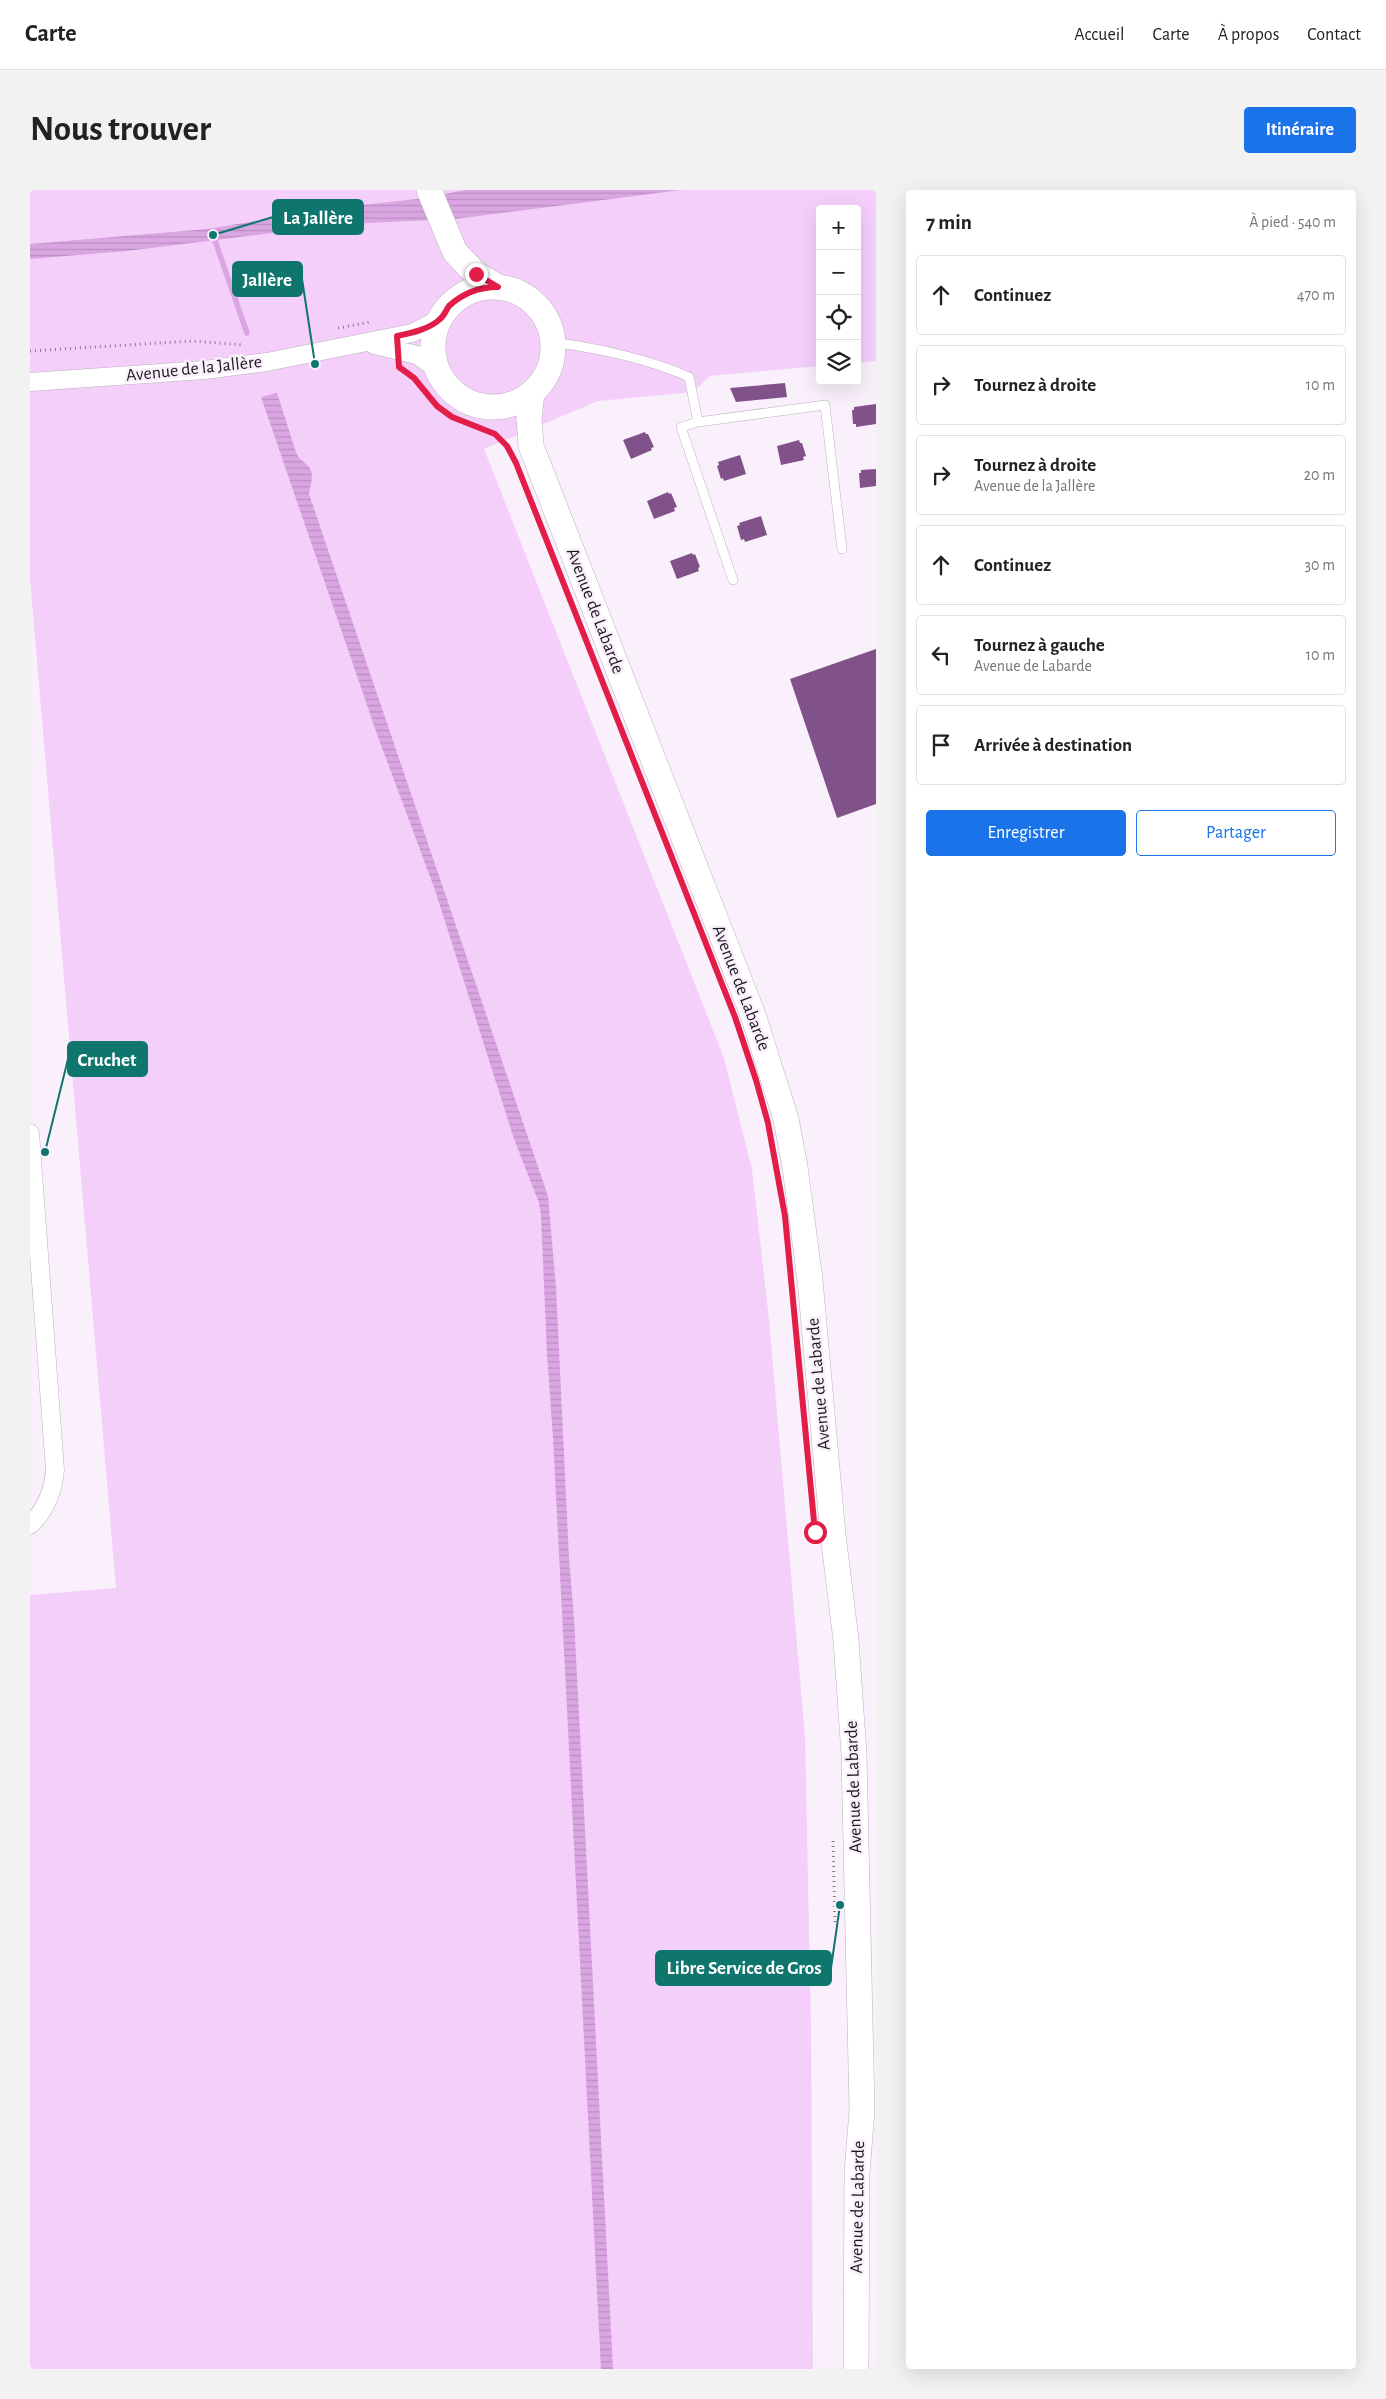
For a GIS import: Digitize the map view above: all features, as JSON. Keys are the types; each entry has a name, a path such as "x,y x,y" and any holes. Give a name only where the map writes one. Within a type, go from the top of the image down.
{"main road":[{"path":"429,191 455,252 476,274 498,287 516,292 531,301 546,319 553,342 553,353 546,375 532,393 512,404 489,407 464,399 444,382 438,370 433,344 444,314 455,252"},
{"path":"444,314 465,294 487,287 498,287"},
{"name":"Avenue de Labarde","path":"521,450 529,418 532,393"},
{"name":"Avenue de Labarde","path":"489,407 504,418 521,450 753,1015 786,1119 795,1167 810,1280 833,1535 850,1686 868,2026 856,2173 856,2369"}],"street":[{"name":"Avenue de la Jallère","path":"30,382 204,370 266,362 412,333 444,314"},
{"name":"Avenue de la Jallère","path":"356,344 398,349 418,355 438,370"},
{"path":"30,1133 54,1457 54,1477 50,1496 44,1508 30,1526"}],"lane":[{"path":"553,342 594,348 660,364 689,377 698,422"},
{"path":"733,580 681,427 698,422 825,405 842,549"}],"path":[{"path":"337,328 373,321"},
{"path":"30,351 192,341 248,345"},
{"path":"398,349 399,367 414,378 437,406 461,422 485,428 495,434 507,446 521,450"},
{"path":"833,1836 833,1913 836,1930"}],"shaded area":[{"path":"30,190 876,190 876,361 861,363 861,205 816,205 816,366 710,376 693,392 598,401 484,449 724,1058 752,1169 769,1320 805,1737 811,2027 813,2369 30,2369 30,1595 116,1588 30,579"},
{"path":"466,190 681,190 455,219 345,224 127,251 30,259 30,244 207,229 334,208 417,199"},
{"path":"277,393 296,452 311,470 312,477 309,494 548,1196 556,1287 613,2369 601,2369 553,1438 539,1203 514,1139 435,890 378,737 261,397"}],"building":[{"path":"785,383 787,397 736,402 730,388"},
{"path":"876,404 876,424 856,427 856,424 853,424 852,410 854,410 854,407"},
{"path":"645,432 648,434 654,447 651,448 652,450 631,459 623,440"},
{"path":"799,440 802,443 806,456 803,457 804,460 781,465 777,446"},
{"path":"740,455 746,474 724,481 723,478 721,479 717,466 719,465 718,462"},
{"path":"876,469 876,486 860,488 859,473 861,473 861,470"},
{"path":"668,492 669,494 671,493 677,507 674,508 675,511 654,519 647,501"},
{"path":"761,516 767,535 745,542 744,539 741,540 737,526 740,525 739,523"},
{"path":"692,553 693,555 695,554 700,567 698,568 699,571 677,579 670,561"},
{"path":"876,649 876,804 837,818 790,679"}],"waterway":[{"path":"213,235 247,333"}],"place":[{"name":"La Jallère","path":"213,235"},
{"name":"Jallère","path":"315,364"},
{"name":"Cruchet","path":"45,1152"},
{"name":"Libre Service de Gros","path":"840,1905"}],"route":[{"path":"476,274 498,287 487,287 465,294 448,308 440,319 412,333 397,336 399,367 414,378 437,406 452,417 461,422 485,428 495,434 507,446 516,463 735,1017 768,1123 785,1216 815,1532"}]}
